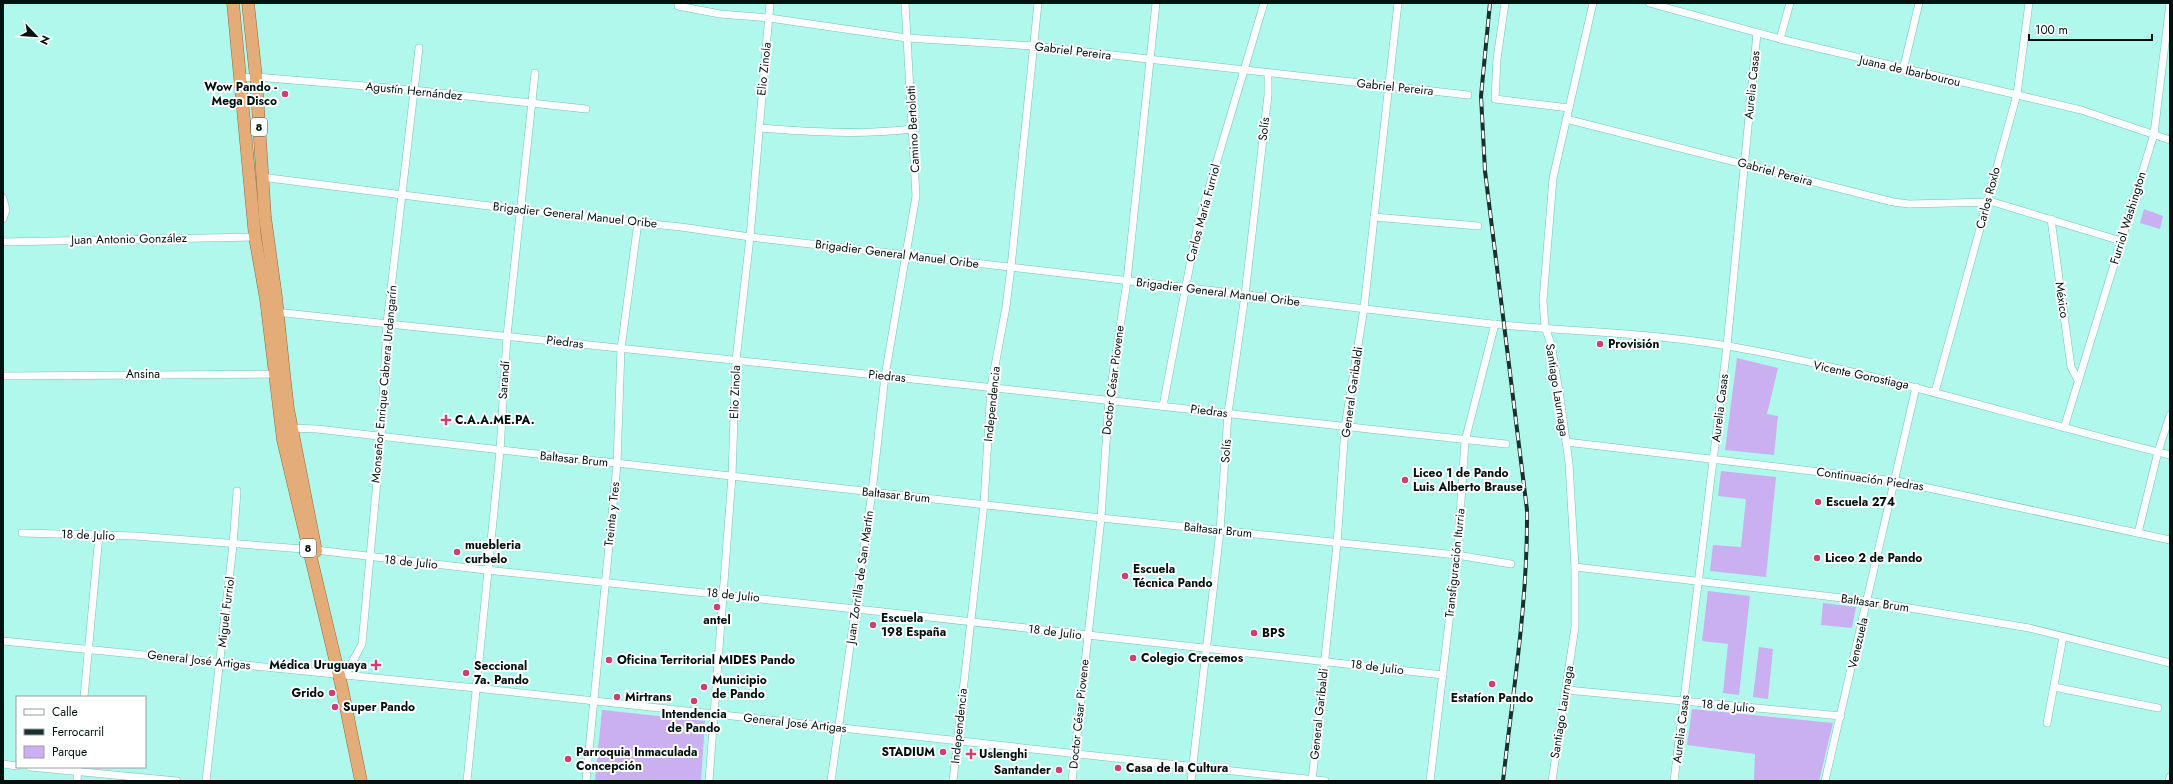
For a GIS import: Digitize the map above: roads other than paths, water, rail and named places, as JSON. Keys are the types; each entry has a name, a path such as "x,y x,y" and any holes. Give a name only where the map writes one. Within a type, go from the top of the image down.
{"highway":[{"name":"8","path":"233,3 256,237 272,312"},
{"name":"8","path":"248,3 256,77 272,312 287,428 312,550 369,781"},
{"name":"8","path":"343,675 361,781"}],"street":[{"name":"Elio Zinola","path":"709,781 732,476 736,360 750,237 770,3"},
{"name":"Camino Bertolotti","path":"905,3 916,196 906,255"},
{"name":"Independencia","path":"953,781 984,504 991,388 1006,308 1038,3"},
{"name":"Doctor César Piovene","path":"1072,781 1101,518 1108,400 1127,281 1156,3"},
{"name":"Carlos María Furriol","path":"1163,406 1197,228 1264,3"},
{"name":"General Garibaldi","path":"1312,780 1337,544 1345,427 1364,308 1398,3"},
{"path":"1505,3 1497,59 1495,99 1569,108"},
{"name":"Santiago Laurnaga","path":"1552,781 1567,690 1575,627 1575,567 1566,442 1555,367 1545,327 1543,301 1553,178 1593,3"},
{"name":"Juana de Ibarbourou","path":"1649,3 1757,33 1903,70 2017,94 2081,110 2170,140"},
{"path":"1780,39 1790,3"},
{"path":"1903,70 1919,3"},
{"name":"Carlos Roxlo","path":"1935,392 2017,94 2029,3"},
{"name":"Furriol Washington","path":"2064,428 2154,134 2170,3"},
{"name":"Gabriel Pereira","path":"678,6 720,14 769,18 907,38 1033,46 1245,70 1268,74 1468,95"},
{"name":"Aurelia Casas","path":"1674,781 1727,346 1757,33"},
{"name":"Monseñor Enrique Cabrera Urdangarín","path":"343,675 362,644 381,437 388,323 413,90 419,48"},
{"name":"Sarandí","path":"467,781 486,570 500,451 507,336 535,72"},
{"name":"Solís","path":"1191,781 1220,531 1228,414 1245,295 1268,95 1268,74"},
{"name":"Agustín Hernández","path":"241,78 256,77 413,90 586,109"},
{"name":"Gabriel Pereira","path":"1566,119 1893,202 1909,204 1987,201 2121,241"},
{"path":"759,128 829,134 874,134 913,129"},
{"name":"Brigadier General Manuel Oribe","path":"249,174 262,177 521,210 638,222 750,237 1495,324 1545,327"},
{"path":"3,198 6,210 3,219"},
{"path":"1374,217 1478,226"},
{"name":"México","path":"2051,219 2071,367 2078,380"},
{"name":"Treinta y Tres","path":"586,781 617,464 621,349 638,222"},
{"name":"Juan Antonio González","path":"3,242 256,237"},
{"name":"Juan Zorrilla de San Martín","path":"831,781 872,492 884,376 906,255"},
{"name":"Piedras","path":"272,312 736,360 1163,406 1465,441 1506,444"},
{"name":"Transfiguración Iturria","path":"1430,781 1456,555 1465,441 1495,324"},
{"name":"Vicente Gorostiaga","path":"1545,327 1683,340 1727,346 1916,387 2064,428 2170,455"},
{"name":"Ansina","path":"3,376 279,374"},
{"name":"Venezuela","path":"1825,781 1896,481 1916,387"},
{"path":"2138,533 2158,452 2170,415"},
{"name":"Baltasar Brum","path":"287,428 381,437 1337,544 1456,555 1511,564"},
{"name":"Continuación Piedras","path":"1566,442 1896,481 2170,540"},
{"name":"Miguel Furriol","path":"206,781 234,545 237,491"},
{"name":"18 de Julio","path":"22,532 99,535 312,550 605,583 855,608 1087,636 1443,675"},
{"path":"84,696 99,535"},
{"name":"Baltasar Brum","path":"1575,567 1868,601 2029,628 2170,663"},
{"path":"2047,723 2063,636"},
{"name":"General José Artigas","path":"3,641 220,661 476,688 1325,781"},
{"path":"2054,687 2158,708"},
{"name":"18 de Julio","path":"1567,690 1841,716"},
{"path":"3,764 16,766"},
{"path":"46,768 177,781"},
{"path":"77,781 78,770"},
{"path":"2169,781 2170,777"}],"railway":[{"path":"1490,3 1481,96 1485,171 1527,510 1527,544 1522,612 1503,781"}],"place":[{"name":"Wow Pando - Mega Disco","path":"285,94"},
{"name":"Provisión","path":"1600,344"},
{"name":"C.A.A.ME.PA.","path":"446,420"},
{"name":"Liceo 1 de Pando Luis Alberto Brause","path":"1405,480"},
{"name":"Escuela 274","path":"1818,502"},
{"name":"muebleria curbelo","path":"457,552"},
{"name":"Liceo 2 de Pando","path":"1817,558"},
{"name":"Escuela Técnica Pando","path":"1125,576"},
{"name":"antel","path":"717,607"},
{"name":"Escuela 198 España","path":"873,625"},
{"name":"BPS","path":"1254,633"},
{"name":"Colegio Crecemos","path":"1133,658"},
{"name":"Oficina Territorial MIDES Pando","path":"609,660"},
{"name":"Médica Uruguaya","path":"376,665"},
{"name":"Seccional 7a. Pando","path":"466,673"},
{"name":"Estatíon Pando","path":"1492,684"},
{"name":"Municipio de Pando","path":"704,687"},
{"name":"Grido","path":"332,693"},
{"name":"Mirtrans","path":"617,697"},
{"name":"Intendencia de Pando","path":"694,701"},
{"name":"Super Pando","path":"335,707"},
{"name":"STADIUM","path":"943,752"},
{"name":"Uslenghi","path":"971,754"},
{"name":"Parroquia Inmaculada Concepción","path":"568,759"},
{"name":"Casa de la Cultura","path":"1118,768"},
{"name":"Santander","path":"1059,770"}]}
